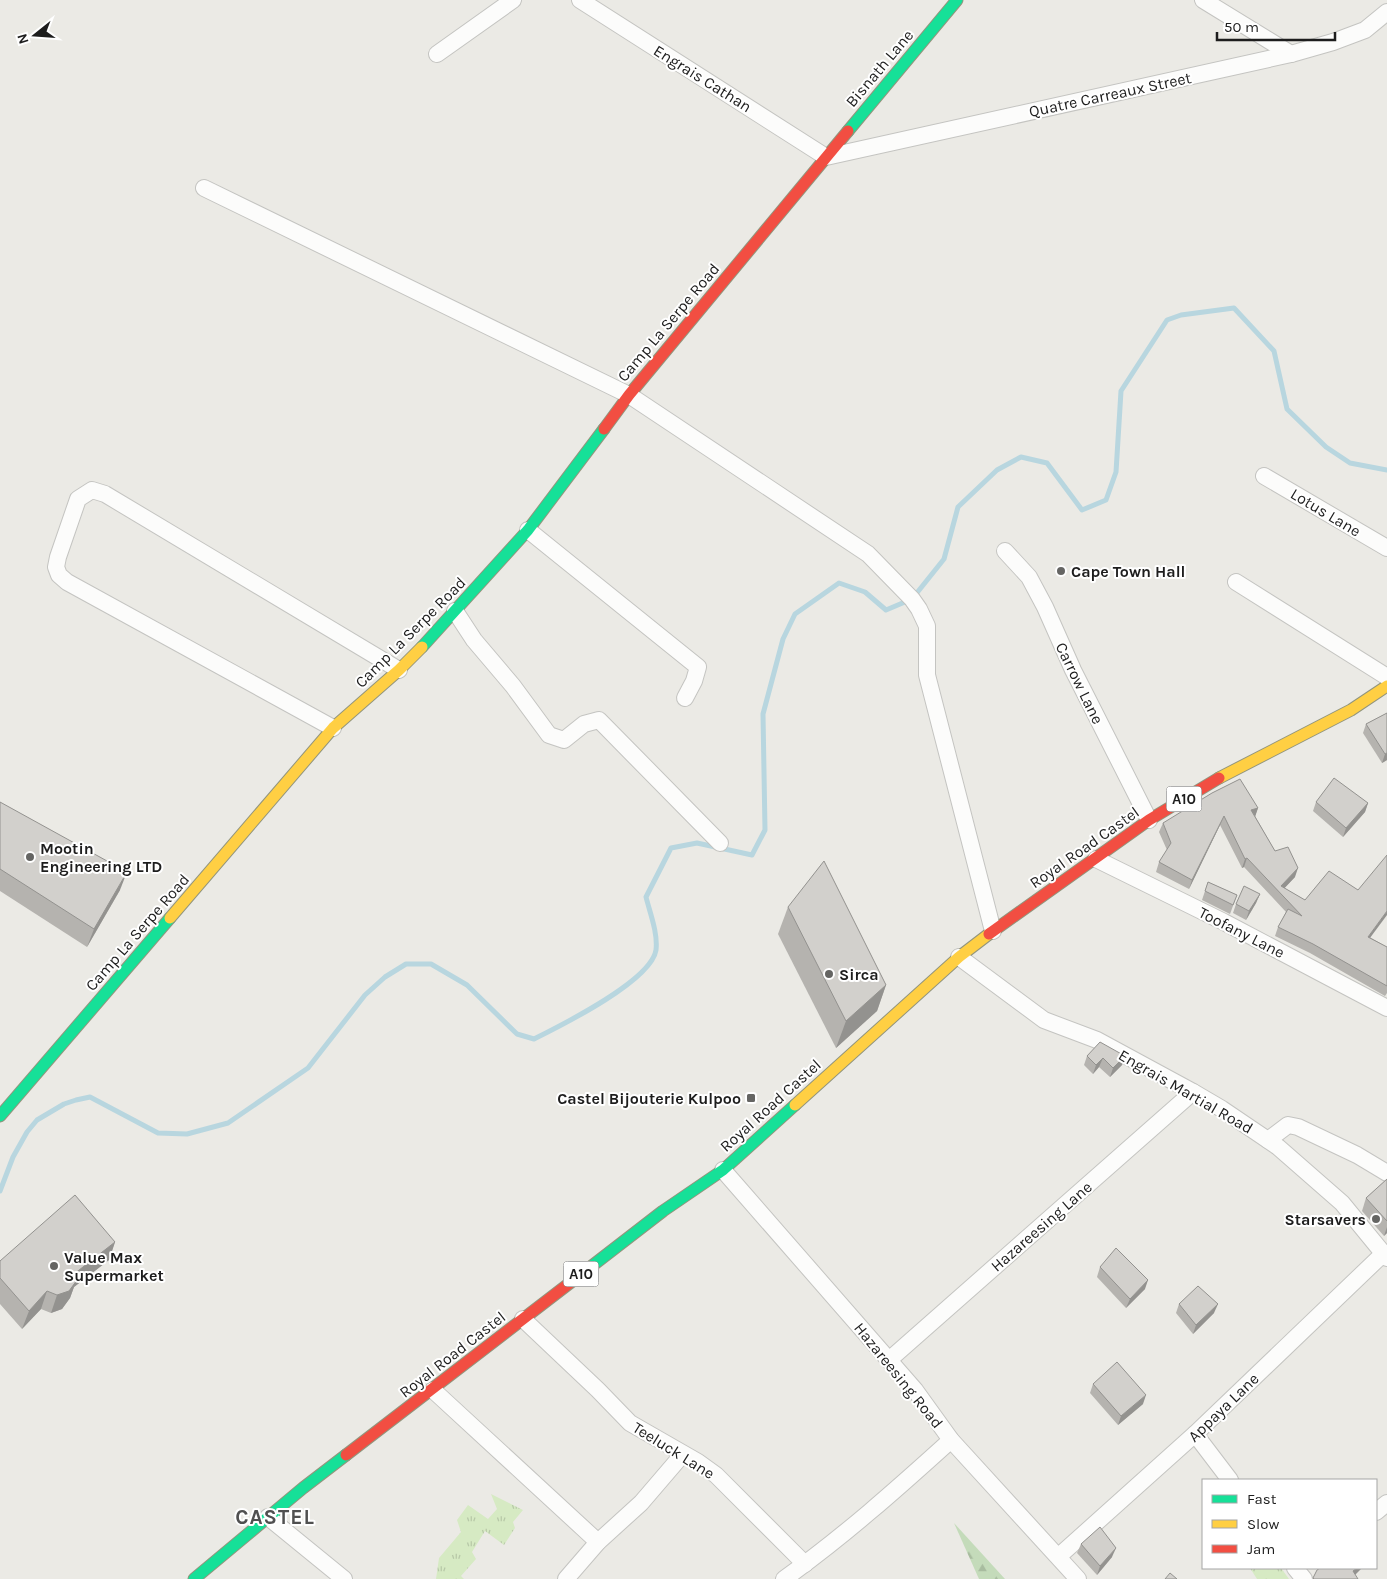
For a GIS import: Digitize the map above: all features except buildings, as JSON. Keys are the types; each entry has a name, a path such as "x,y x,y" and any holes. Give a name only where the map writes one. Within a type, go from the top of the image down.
{"main road":[{"name":"Bisnath Lane","path":"826,157 957,0"},
{"name":"Camp La Serpe Road","path":"0,1116 333,728 399,670 455,612 528,530 629,395 826,157"},
{"name":"Royal Road Castel","path":"194,1579 303,1488 433,1390 663,1211 723,1170 960,957 993,931 1149,820 1223,776 1351,710 1387,686"}],"street":[{"path":"437,54 513,0"},
{"name":"Engrais Cathan","path":"580,0 826,157"},
{"path":"1203,0 1291,54"},
{"name":"Quatre Carreaux Street","path":"826,157 1291,54 1333,42 1365,30 1387,12"},
{"path":"204,188 629,395 868,554 909,596 919,609 927,626 927,675 993,931"},
{"name":"Lotus Lane","path":"1264,476 1387,548"},
{"path":"333,728 67,582 58,575 56,567 58,557 78,499 92,490 105,494 399,670"},
{"path":"528,530 698,667 694,681 685,698"},
{"name":"Carrow Lane","path":"1004,551 1029,577 1073,670 1149,820"},
{"path":"1236,582 1387,677"},
{"path":"455,612 474,640 513,686 548,736 564,740 584,724 599,720 720,843"},
{"name":"Toofany Lane","path":"1096,859 1224,922 1387,1008"},
{"name":"Engrais Martial Road","path":"960,957 1044,1020 1097,1040 1193,1092 1268,1140 1342,1203 1385,1256"},
{"name":"Hazareesing Lane","path":"889,1360 1193,1092"},
{"path":"1268,1140 1288,1125 1298,1127 1357,1155 1387,1172"},
{"name":"Hazareesing Road","path":"723,1170 915,1390 951,1440 1078,1579"},
{"name":"Appaya Lane","path":"1058,1556 1195,1434 1385,1256"},
{"name":"Teeluck Lane","path":"523,1319 630,1423 716,1475 805,1564"},
{"path":"433,1390 598,1542"},
{"path":"1195,1434 1229,1479"},
{"path":"784,1579 805,1564 913,1475 951,1440"},
{"path":"566,1579 598,1542 641,1503 683,1454"},
{"path":"1377,1511 1387,1503"},
{"path":"268,1517 344,1579"}],"green space":[{"path":"491,1494 523,1510 513,1522 515,1528 504,1545 485,1531 472,1552 476,1559 461,1576 464,1579 436,1579 439,1558 461,1532 457,1520 468,1505 488,1519 497,1509"},
{"path":"954,1523 1005,1579 979,1579"},
{"path":"1251,1569 1282,1569 1289,1579 1257,1579"}],"waterway":[{"path":"0,1191 13,1157 27,1132 37,1120 64,1104 76,1100 90,1097 158,1133 187,1134 228,1123 308,1068 365,995 385,977 406,964 431,964 467,985 517,1034 534,1039 584,1013 623,988 639,975 650,962 656,950 655,930 646,897 671,848 697,843 752,855 765,830 763,714 783,639 795,614 839,583 865,592 886,610 912,599 944,559 958,507 997,470 1021,457 1047,463 1082,510 1106,500 1116,472 1121,391 1167,320 1181,315 1234,308 1274,351 1287,409 1326,447 1350,463 1387,470"}],"traffic: fast":[{"path":"848,131 957,0"},
{"path":"422,647 528,530 604,429"},
{"path":"0,1116 170,918"},
{"path":"588,1269 663,1211 723,1170 795,1105"},
{"path":"194,1579 303,1488 346,1455"}],"traffic: slow":[{"path":"170,918 333,728 399,670 422,647"},
{"path":"1219,778 1351,710 1387,686"},
{"path":"795,1105 959,957 989,934"}],"traffic: jam":[{"path":"604,429 629,395 848,131"},
{"path":"989,934 1149,820 1219,778"},
{"path":"346,1455 588,1269"}],"place":[{"name":"Cape Town Hall","path":"1061,571"},
{"name":"Mootin Engineering LTD","path":"30,857"},
{"name":"Sirca","path":"829,974"},
{"name":"Castel Bijouterie Kulpoo","path":"751,1098"},
{"name":"Starsavers","path":"1376,1219"},
{"name":"Value Max Supermarket","path":"54,1266"}],"district":[{"name":"CASTEL","path":"275,1517"}]}
